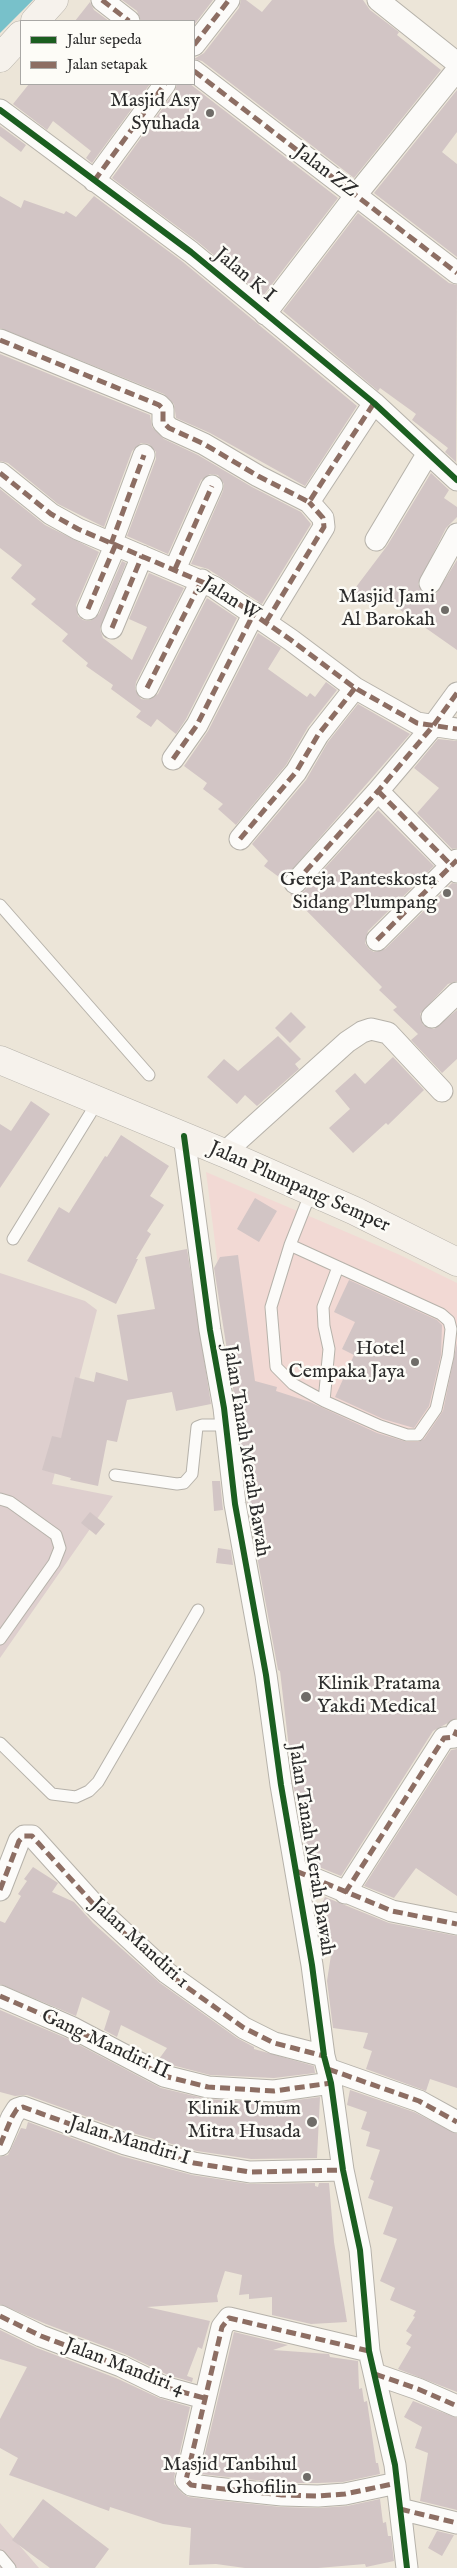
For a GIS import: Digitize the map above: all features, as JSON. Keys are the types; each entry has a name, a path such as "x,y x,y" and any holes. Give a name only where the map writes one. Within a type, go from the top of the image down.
{"main road":[{"path":"36,20 54,0"},
{"path":"0,58 20,36"},
{"name":"Jalan Plumpang Semper","path":"0,1060 224,1153 311,1192 457,1262"}],"street":[{"path":"102,0 128,20"},
{"path":"195,44 229,0"},
{"path":"378,0 457,63"},
{"path":"265,314 356,195 457,70"},
{"name":"Jalan ZZ","path":"195,72 457,273"},
{"path":"94,181 164,85"},
{"name":"Jalan K I","path":"0,110 191,252 374,402 457,480"},
{"path":"0,340 159,405 163,409 163,422 169,428 204,444 258,476 309,502 323,518 324,527 260,618 197,725 173,759"},
{"path":"309,502 374,402"},
{"path":"376,540 428,454"},
{"path":"88,609 113,545 144,455"},
{"name":"Jalan W","path":"0,473 51,514 113,545 202,580 260,618 355,688 417,723 457,728"},
{"path":"175,569 212,486"},
{"path":"430,582 457,534"},
{"path":"112,628 142,556"},
{"path":"147,688 202,580"},
{"path":"240,839 296,772 318,735 355,688"},
{"path":"295,883 378,791 433,726 457,693"},
{"path":"377,940 455,866 378,791"},
{"path":"432,1017 457,994"},
{"path":"224,1153 347,1042 362,1032 371,1029 388,1033 442,1091"},
{"name":"Jalan Tanah Merah Bawah","path":"184,1136 226,1425 235,1504 266,1675 343,2170 360,2250 370,2351 394,2457 407,2568"},
{"path":"345,1893 444,1738 456,1735"},
{"name":"Jalan Mandiri 1","path":"0,1890 19,1841 24,1836 32,1836 97,1908 167,1973 244,2028 328,2070"},
{"path":"296,1871 392,1911 457,1924"},
{"name":"Gang Mandiri II","path":"0,1996 71,2027 164,2076 208,2087 274,2091 328,2070"},
{"path":"328,2070 419,2101 457,2122"},
{"name":"Jalan Mandiri I","path":"0,2145 12,2117 17,2109 23,2107 125,2144 194,2163 250,2172 343,2170"},
{"name":"Jalan Mandiri 4","path":"0,2316 41,2336 121,2366 164,2387 204,2398 222,2327 229,2318 370,2351"},
{"path":"375,2374 418,2389 457,2406"},
{"path":"204,2398 187,2483 191,2485 282,2495 345,2494 397,2483"},
{"path":"400,2509 457,2523"}],"lane":[{"path":"0,905 150,1075"},
{"path":"13,1239 98,1101"},
{"path":"290,1245 440,1314 449,1321 452,1329 436,1409 418,1435 407,1435 380,1426 324,1400 293,1384 276,1367 271,1307 290,1245 311,1192"},
{"path":"324,1400 329,1349 324,1326 324,1307 338,1267"},
{"path":"115,1475 177,1484 184,1483 192,1474 197,1427 202,1424 226,1425"},
{"path":"0,1499 10,1502 56,1535 60,1548 54,1563 0,1640"},
{"path":"0,1743 52,1794 76,1797 89,1791 98,1782 198,1610"},
{"path":"0,2556 10,2568"}],"shaded area":[{"path":"206,1172 400,1255 457,1283 457,1466 232,1375"},
{"path":"0,1273 85,1301 97,1310 52,1484 113,1496 0,1658"},
{"path":"0,2523 39,2568 0,2568"}],"water":[{"path":"0,0 33,0 0,33"}],"building":[{"path":"122,0 213,0 195,24 195,20 141,20 137,11"},
{"path":"241,0 246,0 262,12 272,0 363,0 370,10 399,32 397,35 441,70 354,178 202,61 195,59 204,53 239,8"},
{"path":"90,2 94,10 108,20 76,20"},
{"path":"28,85 149,85 92,163 86,158 91,151 53,121 47,130 13,104"},
{"path":"177,85 191,85 338,198 263,296 198,242 112,178 175,91"},
{"path":"457,90 457,132 442,152 457,164 457,257 374,193"},
{"path":"0,126 26,145 21,152 0,136"},
{"path":"0,196 21,208 24,200 64,214 66,211 76,217 94,196 183,262 357,406 305,486 210,433 176,418 174,404 164,394 0,328"},
{"path":"358,213 449,283 457,285 456,462 445,452 448,448 412,420 416,414 380,388 378,391 283,311"},
{"path":"0,354 150,415 152,427 164,439 198,455 252,487 301,512 311,524 262,604 208,569 191,564 223,491 224,484 218,475 210,474 201,480 168,554 127,536 156,459 156,452 149,444 141,443 132,451 104,527 58,504 8,463 0,461"},
{"path":"431,473 449,490 444,498 457,507 457,517 446,528 418,584 424,594 436,594 457,560 457,650 376,593 370,602 353,591 387,546"},
{"path":"0,489 45,525 99,552 76,605 78,616 83,620 90,621 99,614 122,561 126,563 100,629 103,638 132,660 147,627 129,619 149,573 184,588 136,682 135,689 141,699 148,700 158,694 207,598 237,618 186,719 176,734 157,719 151,727 136,717 141,711 111,689 113,685 86,666 88,663 62,641 68,634 31,604 36,599 11,578 22,565 0,548"},
{"path":"258,633 281,648 268,669 307,697 310,693 315,697 326,682 337,690 308,727 286,765 236,825 218,809 223,804 203,789 207,783 184,766 208,731"},
{"path":"358,704 410,734 283,880 264,866 268,861 252,844 306,780 328,742"},
{"path":"438,739 457,741 457,848 452,849 417,813 439,788 414,768"},
{"path":"378,810 434,866 368,931 365,943 369,949 374,952 385,949 452,883 457,884 457,981 448,984 420,1014 423,1025 434,1029 457,1010 457,1059 442,1073 411,1040 418,1034 393,1010 397,1007 379,990 382,987 290,894 298,895 304,891"},
{"path":"291,1012 306,1027 290,1043 275,1028"},
{"path":"278,1036 301,1059 295,1064 299,1069 257,1106 245,1095 237,1104 207,1077 224,1059 238,1071"},
{"path":"393,1057 424,1090 388,1125 386,1123 353,1153 329,1128 350,1109 335,1091 355,1073 365,1084"},
{"path":"31,1101 50,1114 0,1188 0,1124 11,1131"},
{"path":"121,1135 169,1166 150,1196 164,1205 147,1231 151,1234 136,1259 138,1259 116,1304 27,1261 59,1207 69,1213 105,1156 107,1157"},
{"path":"255,1198 277,1211 259,1242 237,1229"},
{"path":"187,1249 211,1404 176,1411 172,1392 127,1400 117,1442 107,1440 98,1486 70,1480 71,1478 42,1470 52,1436 61,1438 75,1377 94,1382 96,1372 128,1381 117,1315 155,1309 145,1257"},
{"path":"238,1255 255,1381 277,1387 276,1391 310,1402 377,1433 407,1442 418,1442 424,1439 443,1411 457,1343 457,1718 433,1731 341,1876 307,1862 302,1832 303,1800 297,1805 293,1783 280,1671 278,1670 247,1502 236,1407 214,1268 220,1257"},
{"path":"349,1280 437,1320 442,1325 441,1355 429,1406 414,1428 383,1419 335,1397 354,1355 342,1349 355,1322 334,1312"},
{"path":"212,1481 220,1481 223,1510 214,1511"},
{"path":"90,1512 105,1524 96,1535 81,1523"},
{"path":"218,1548 231,1550 233,1565 216,1563"},
{"path":"457,1749 457,1896 416,1868 394,1898 364,1886 451,1750"},
{"path":"33,1867 58,1883 52,1892 74,1902 93,1923 160,1983 237,2038 254,2047 254,2049 314,2066 315,2073 274,2078 210,2075 168,2064 159,2059 167,2048 121,2025 117,2037 104,2030 110,2011 82,1997 76,2016 0,1984 0,1921 5,1923 21,1896 18,1894 27,1881 24,1879"},
{"path":"325,1897 389,1923 457,1936 457,2088 430,2079 426,2091 366,2069 372,2051 363,2048 368,2033 333,2028 327,1981 331,1955 322,1950 328,1938 320,1934 326,1919 317,1915"},
{"path":"0,2010 66,2038 161,2088 207,2099 273,2103 320,2097 317,2158 251,2159 197,2151 129,2132 27,2095 15,2096 0,2092"},
{"path":"350,2090 414,2112 457,2134 457,2392 398,2369 411,2347 406,2344 412,2335 406,2331 415,2317 413,2316 416,2311 390,2300 395,2288 380,2281 397,2239 383,2234 393,2207 368,2198 374,2181 370,2179 380,2150 366,2146 370,2132 361,2129 367,2112 347,2105"},
{"path":"28,2122 121,2156 192,2175 250,2184 315,2183 315,2186 318,2187 319,2183 329,2183 334,2242 347,2322 311,2324 272,2315 272,2297 249,2299 249,2294 239,2295 242,2275 225,2271 217,2296 218,2302 147,2307 210,2321 202,2349 198,2347 187,2376 193,2378 192,2382 168,2375 125,2354 0,2304 0,2157 8,2155 21,2128 26,2129"},
{"path":"0,2330 37,2348 116,2378 159,2398 190,2407 174,2478 174,2484 183,2494 189,2497 281,2507 318,2508 347,2506 380,2499 383,2523 386,2522 388,2536 391,2536 394,2561 366,2567 365,2564 318,2568 245,2568 216,2564 189,2565 191,2528 163,2524 110,2507 109,2511 9,2475 18,2458 0,2448 0,2419 27,2367 0,2359"},
{"path":"234,2332 288,2345 273,2350 329,2354 330,2357 358,2361 359,2389 362,2388 364,2402 367,2401 376,2463 378,2463 380,2474 343,2482 283,2483 200,2474"},
{"path":"413,2401 457,2418 457,2510 420,2501 428,2453 415,2448 422,2427 404,2417"},
{"path":"43,2499 109,2549 95,2568 50,2568 12,2540"},
{"path":"437,2531 454,2535 442,2556 428,2548"}],"marked path":[{"path":"102,0 128,20"},
{"path":"195,44 229,0"},
{"path":"195,72 457,273"},
{"path":"94,181 164,85"},
{"path":"0,340 159,405 163,409 163,422 169,428 204,444 258,476 309,502 374,403"},
{"path":"111,544 144,455"},
{"path":"0,473 51,514 78,529 214,587 291,640 355,688 417,723 457,729"},
{"path":"175,569 212,486"},
{"path":"266,622 324,527 323,518 309,502"},
{"path":"88,609 115,546"},
{"path":"112,628 142,556"},
{"path":"147,688 202,580"},
{"path":"173,759 197,725 254,613"},
{"path":"240,839 296,772 318,735 355,688"},
{"path":"295,883 378,791 433,726 457,693"},
{"path":"378,791 452,866"},
{"path":"377,940 457,860"},
{"path":"345,1893 444,1738 454,1737 457,1730"},
{"path":"0,1890 19,1841 24,1836 32,1836 97,1908 167,1973 244,2028 274,2043 324,2056"},
{"path":"296,1871 392,1911 457,1924"},
{"path":"0,1996 71,2027 164,2076 208,2087 274,2091 331,2083"},
{"path":"328,2069 419,2101 457,2122"},
{"path":"0,2145 12,2117 17,2109 23,2107 125,2144 194,2163 250,2172 343,2170"},
{"path":"0,2316 41,2336 121,2366 164,2387 204,2398"},
{"path":"369,2351 229,2318 222,2327 186,2480 191,2485 215,2488 282,2495 318,2496 345,2494 397,2483"},
{"path":"375,2374 418,2389 457,2406"},
{"path":"400,2509 457,2523"}],"cycle path":[{"path":"0,110 191,252 374,403 457,480"},
{"path":"184,1136 210,1330 224,1408 235,1504 266,1675 281,1785 312,1965 324,2056 331,2083 343,2170 360,2250 369,2351 395,2465 407,2568"}],"place":[{"name":"Masjid Asy Syuhada","path":"210,113"},
{"name":"Masjid Jami Al Barokah","path":"445,610"},
{"name":"Gereja Panteskosta Sidang Plumpang","path":"447,893"},
{"name":"Hotel Cempaka Jaya","path":"415,1362"},
{"name":"Klinik Pratama Yakdi Medical","path":"306,1697"},
{"name":"Klinik Umum Mitra Husada","path":"312,2122"},
{"name":"Masjid Tanbihul Ghofilin","path":"307,2477"}]}
